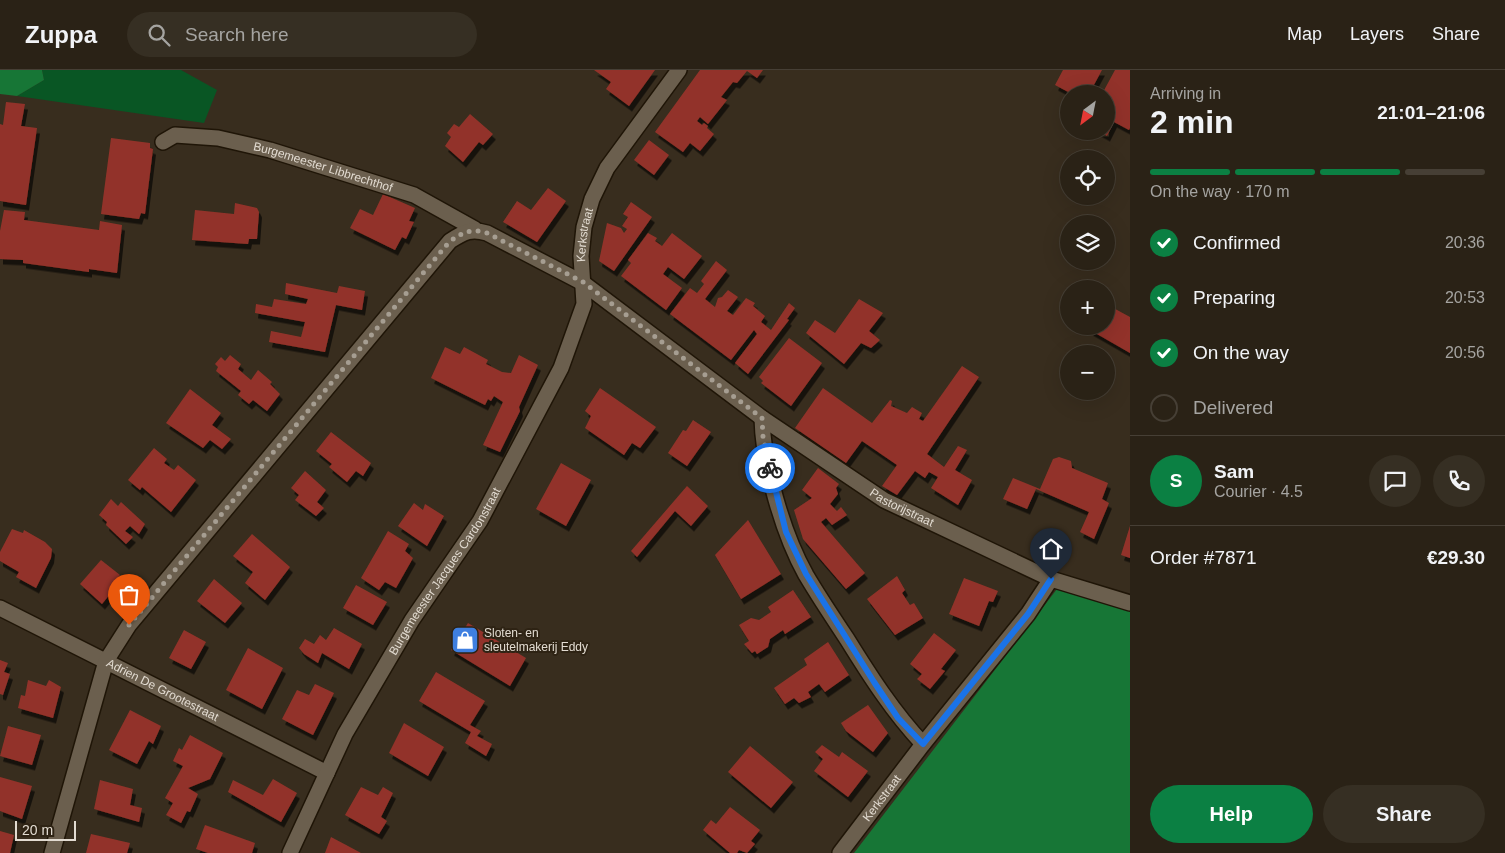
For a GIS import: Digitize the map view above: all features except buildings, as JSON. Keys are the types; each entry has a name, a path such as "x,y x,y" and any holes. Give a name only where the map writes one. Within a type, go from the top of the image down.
{"street":[{"name":"Kerkstraat","path":"583,282 581,256 584,227 592,199 607,168 679,70"},
{"name":"Burgemeester Libbrechthof","path":"164,142 175,135 218,138 270,150 414,195 475,229 487,233 583,282"},
{"path":"52,853 106,662 129,625 450,241 463,232 475,229"},
{"path":"583,282 762,418 763,437 786,532 806,574 898,718 923,744"},
{"name":"Burgemeester Jacques Cardonstraat","path":"290,853 345,734 412,620 480,521 502,483 561,368 573,339 584,304 583,282"},
{"name":"Pastorijstraat","path":"762,418 884,500 1051,579 1130,602"},
{"name":"Kerkstraat","path":"840,853 923,744 1028,614 1051,579"},
{"name":"Adrien De Grootestraat","path":"0,608 327,773"}],"green space":[{"path":"0,70 42,70 44,80 17,96 0,94"},
{"path":"42,70 181,70 217,90 204,123 17,96 44,80"},
{"path":"1057,589 1130,611 1130,853 854,853"}],"way so far":[{"path":"129,625 450,241 463,232 475,229 487,233 528,256 583,282 762,418 763,437 770,468"}],"place":[{"name":"Sloten- en sleutelmakerij Eddy","path":"465,640"}],"route":[{"path":"770,468 786,532 806,574 898,718 923,744 1028,614 1051,579"}]}
